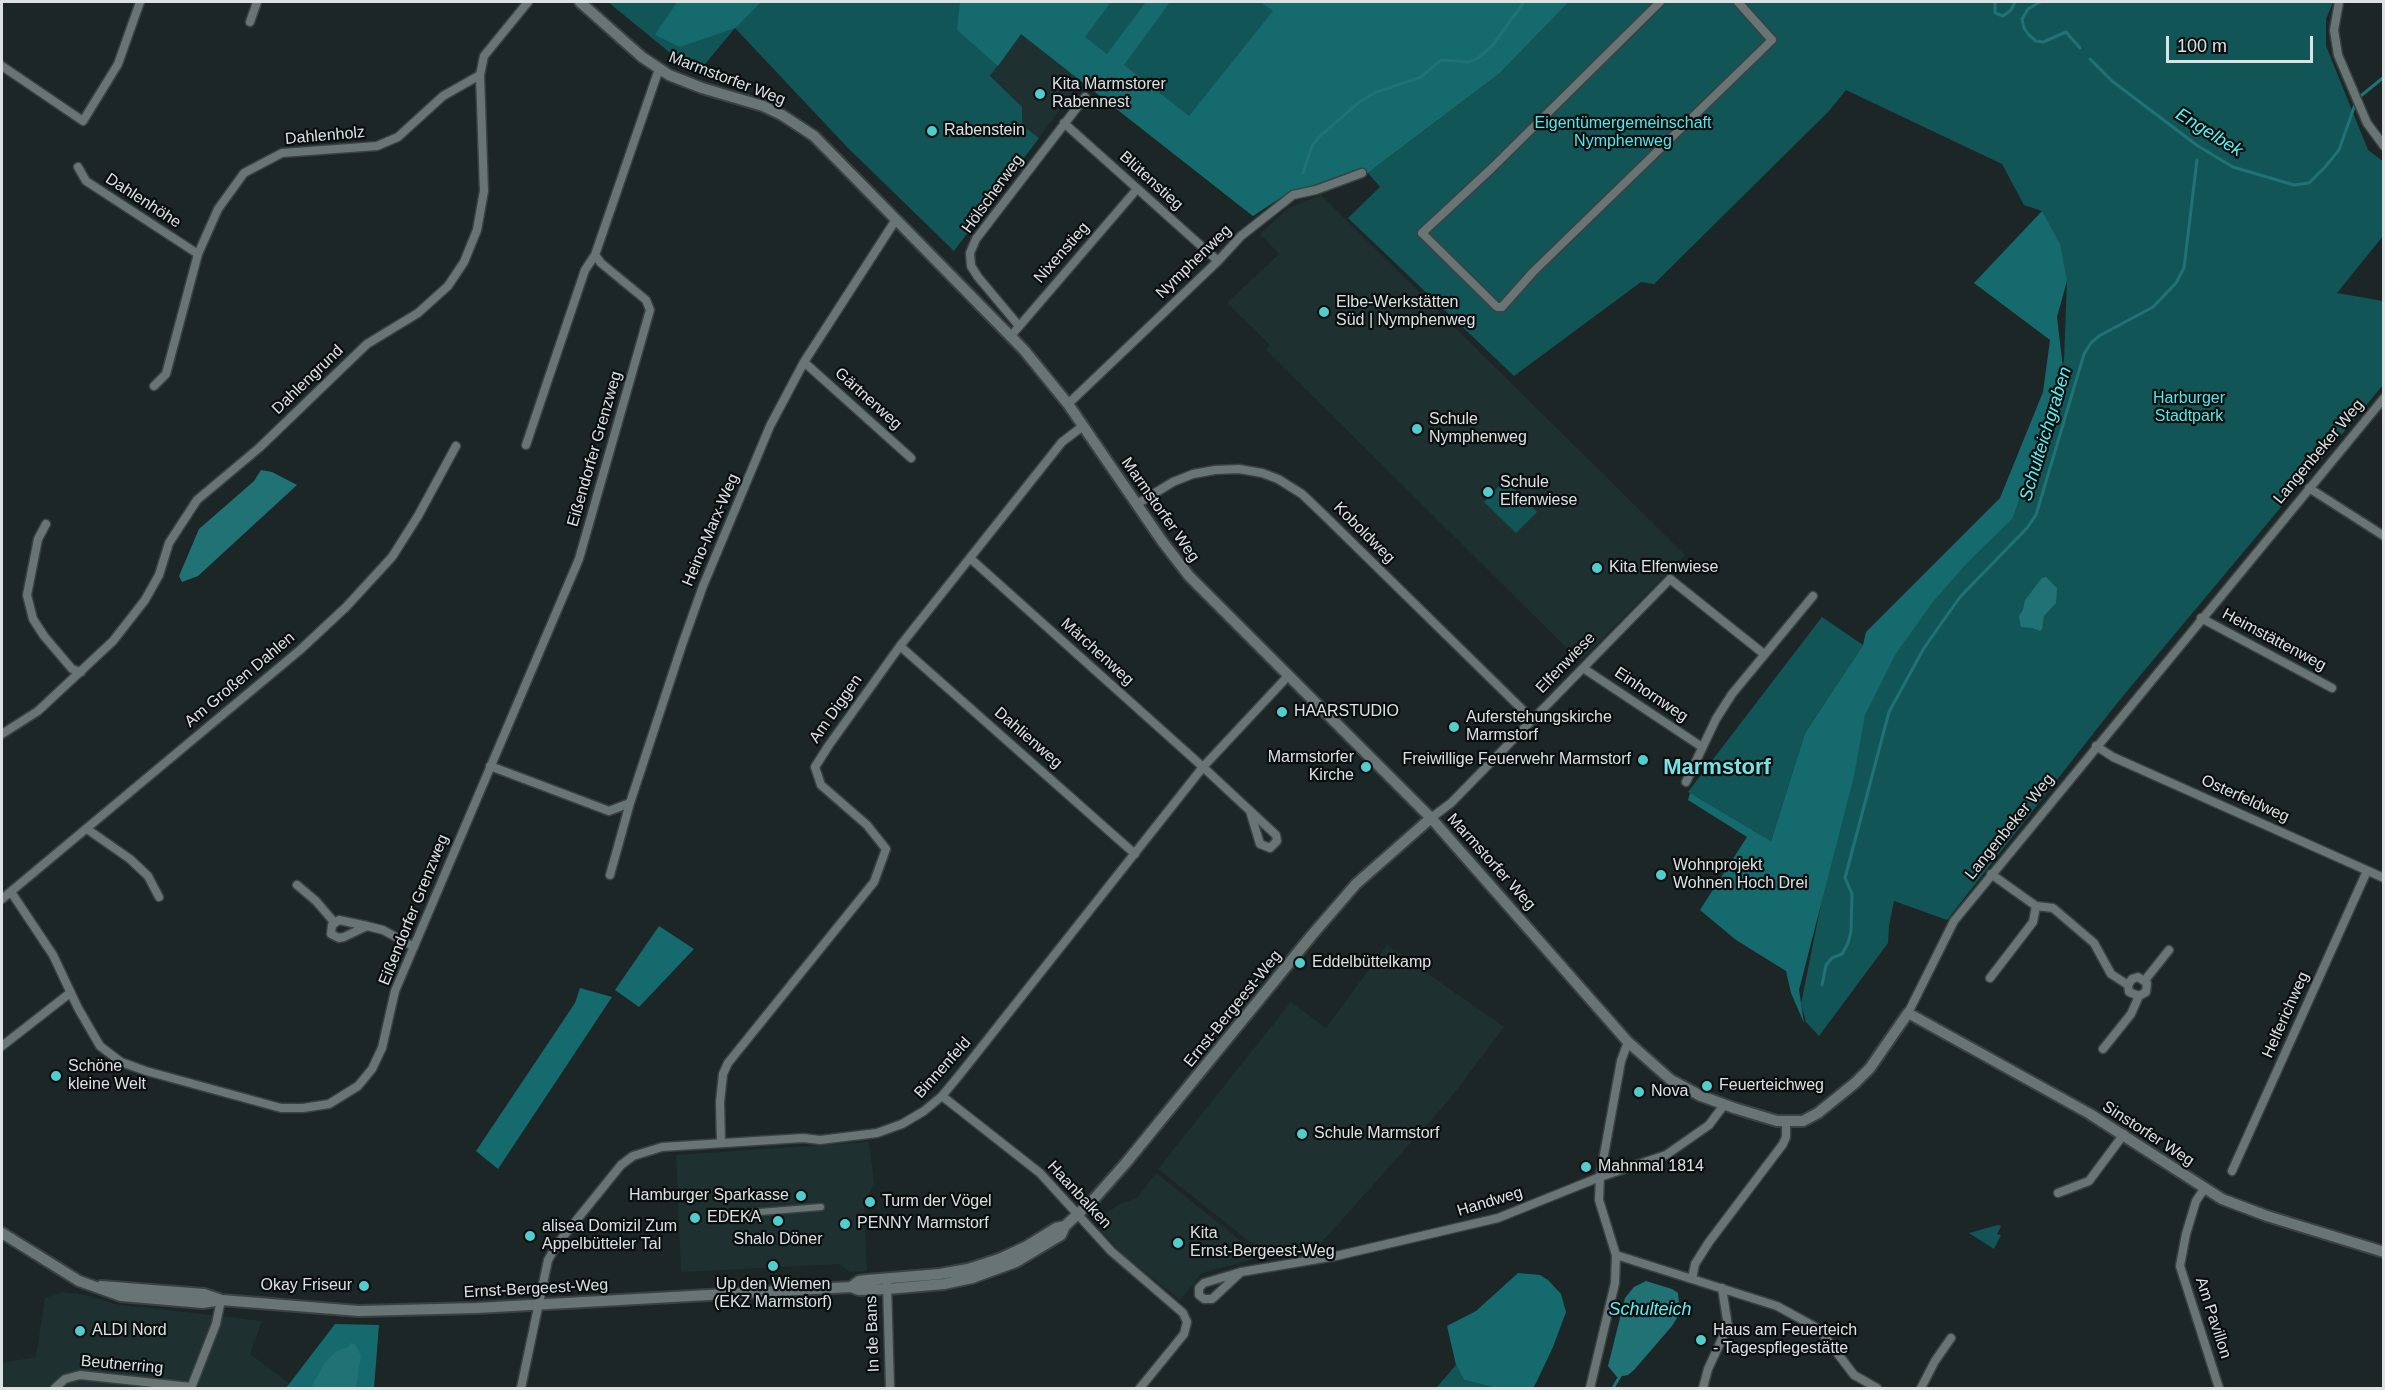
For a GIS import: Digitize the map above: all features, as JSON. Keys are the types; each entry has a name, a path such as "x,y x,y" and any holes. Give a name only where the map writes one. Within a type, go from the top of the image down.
{"street":[{"path":"2,66 83,121 118,64 140,2"},
{"path":"250,22 257,2"},
{"name":"Dahlengrund","path":"2,735 38,711 113,641 145,600 159,575 169,543 197,500 259,448 367,344 418,313 448,286 459,270 477,230 484,191 480,75 484,56 528,2"},
{"name":"Marmstorfer Weg","path":"580,2 659,69 702,88 763,106 807,130 1024,350 1068,404 1189,576 1431,818 1628,1042 1671,1080 1701,1096 1724,1105 1786,1122"},
{"path":"1659,2 1492,168 1422,233 1497,307 1502,308 1533,272 1772,40 1738,2"},
{"path":"2339,2 2335,17 2335,39 2340,62 2370,129 2384,146"},
{"path":"526,445 585,270 595,255 659,69"},
{"name":"Dahlenholz","path":"154,386 166,374 198,254 218,209 244,173 282,153 377,146 398,137 443,96 480,75"},
{"name":"Hölscherweg","path":"1019,326 978,277 971,266 970,253 976,239 1085,97"},
{"name":"Blütenstieg","path":"1064,123 1218,261"},
{"name":"Dahlenhöhe","path":"78,167 86,181 198,254"},
{"name":"Nymphenweg","path":"1068,404 1218,261 1241,236 1293,195 1362,173"},
{"name":"Nixenstieg","path":"1010,337 1137,189"},
{"name":"Heino-Marx-Weg","path":"610,875 630,803 703,586 770,426 804,362 896,221"},
{"name":"Eißendorfer Grenzweg","path":"11,892 53,955 70,993 100,1046 121,1062 275,1108 303,1108 329,1104 358,1086 372,1069 382,1048 395,991 579,559 650,310 646,300 601,263 595,255"},
{"name":"Gärtnerweg","path":"804,362 911,458"},
{"name":"Langenbeker Weg","path":"1786,1122 1799,1122 1814,1116 1870,1068 1908,1013 1954,921 2384,398"},
{"name":"Am Diggen","path":"721,1142 720,1102 723,1074 728,1063 874,882 886,849 867,825 821,785 815,768 833,738 900,646 1062,442 1083,426"},
{"name":"Am Großen Dahlen","path":"2,899 300,650 346,607 392,557 418,516 456,446"},
{"name":"Koboldweg","path":"1137,504 1173,482 1193,474 1215,470 1239,469 1262,473 1278,479 1302,494 1532,719"},
{"path":"2308,488 2384,536"},
{"path":"46,524 38,539 27,595 33,619 44,636 72,669 81,672"},
{"name":"Märchenweg","path":"971,559 1203,768"},
{"name":"Elfenwiese","path":"1431,818 1451,803 1670,579 1764,654"},
{"path":"1686,782 1702,747 1732,694 1813,596"},
{"name":"Heimstättenweg","path":"2201,618 2332,688"},
{"name":"Dahlienweg","path":"900,646 1136,854"},
{"name":"Einhornweg","path":"1583,668 1702,747"},
{"name":"Binnenfeld","path":"521,1389 548,1260 554,1248 621,1165 647,1150 662,1147 803,1138 820,1140 877,1133 902,1124 924,1111 942,1096 1203,768 1289,675"},
{"name":"Osterfeldweg","path":"2096,746 2112,757 2384,879"},
{"path":"490,766 609,811 630,803"},
{"path":"1203,768 1250,811"},
{"name":"Ernst-Bergeest-Weg","path":"2,1233 67,1274 95,1286 204,1294 221,1300 359,1311 851,1287 860,1290 886,1284 956,1282 990,1273 1040,1250 1061,1235 1065,1227 1078,1216 1125,1164 1356,884 1431,818"},
{"path":"87,829 148,876 159,897"},
{"name":"Helferichweg","path":"2232,1171 2367,871"},
{"path":"1991,874 2036,906 2053,909 2094,943 2111,974 2128,985 2129,992 2139,996"},
{"path":"297,885 316,901 334,922"},
{"path":"1990,978 2033,922 2036,906"},
{"path":"334,922 383,930 414,947"},
{"path":"334,922 331,934 339,939 368,926"},
{"path":"2145,980 2169,950"},
{"path":"2128,985 2135,977 2145,980"},
{"path":"2103,1049 2131,1014 2139,996 2146,992 2145,980"},
{"path":"2,1046 70,993"},
{"name":"Sinstorfer Weg","path":"1908,1013 2124,1134 2204,1189 2236,1206 2384,1252"},
{"path":"1590,1389 1615,1283 1616,1255 1599,1200 1600,1177 1621,1061 1628,1042"},
{"name":"Haanbalken","path":"942,1096 1040,1173 1122,1262 1180,1310 1187,1322 1182,1338 1140,1389"},
{"name":"Handweg","path":"1241,1272 1212,1299 1204,1299 1198,1295 1199,1288 1204,1283 1241,1272 1336,1256 1498,1218 1600,1177 1666,1155 1709,1125 1724,1105"},
{"path":"1692,1279 1695,1264 1709,1242 1783,1144 1786,1137 1786,1122"},
{"path":"2058,1193 2089,1181 2124,1134"},
{"name":"Am Pavillon","path":"2204,1189 2196,1201 2186,1234 2180,1266 2219,1389"},
{"path":"711,1216 821,1207"},
{"path":"1616,1255 1777,1306 1819,1329 1854,1375 1876,1389"},
{"name":"In de Bans","path":"886,1284 890,1389"},
{"path":"1703,1389 1708,1369 1728,1326 1722,1288"},
{"name":"Beutnerring","path":"55,1389 65,1379 80,1375 191,1388 216,1324 221,1300"},
{"path":"1921,1389 1935,1361 1951,1338"}],"shaded area":[{"path":"677,2 761,2 735,28 680,47 655,35"},
{"path":"960,2 1111,2 1085,37 1107,54 1146,2 1170,2 1124,65 1189,116 1273,11 1260,2 1569,2 1500,73 1368,173 1288,193 1253,216 1021,34 998,66 957,30"},
{"name":"Kita Marmstorer Rabennest","path":"1021,34 1081,81 1039,138 1022,125 990,76"},
{"path":"1321,195 1685,555 1580,661 1266,350 1270,345 1227,303 1279,254 1260,234 1290,207"},
{"path":"2042,211 2060,244 2067,281 2057,317 2063,368 2047,424 2012,519 1967,563 1932,603 1895,655 1865,715 1854,776 1799,990 1804,1023 1791,993 1786,971 1736,940 1700,910 1747,837 1688,800 1690,793 1771,841 1805,733 1863,645 1866,632 2000,498 2043,392 2050,340 1974,283"},
{"path":"659,926 694,949 639,1007 615,990"},
{"name":"Schule Marmstorf","path":"1387,945 1504,1027 1449,1100 1321,1243 1269,1257 1158,1169 1291,1002 1326,1028"},
{"path":"580,988 612,997 498,1169 476,1151 575,1003"},
{"path":"869,1142 874,1183 864,1204 867,1271 850,1272 839,1264 681,1272 676,1155"},
{"name":"Kita Ernst-Bergeest-Weg","path":"1156,1173 1261,1257 1202,1273 1180,1300 1125,1256 1099,1229 1103,1215 1120,1204 1137,1198"},
{"path":"1518,1273 1540,1275 1548,1280 1561,1294 1566,1312 1536,1383 1533,1388 1496,1388 1464,1380 1456,1365 1447,1326 1476,1311"},
{"path":"63,1292 86,1295 114,1304 262,1321 250,1354 290,1384 286,1388 2,1388 2,1363 36,1357 45,1298"},
{"path":"335,1324 379,1325 374,1388 286,1388"}],"green space":[{"path":"608,2 1559,2 1253,216 1021,34 990,76 1022,107 1022,125 1039,138 954,251 848,148 735,28 705,64 685,65"},
{"name":"Harburger Stadtpark","path":"1569,2 2333,2 2326,19 2326,46 2368,150 2384,162 2383,236 2337,293 2383,301 2383,385 2118,702 1947,920 1894,901 1888,943 1819,1036 1806,1022 1801,1004 1859,714 1909,613 2017,495 2064,361 2067,281 2042,211 2024,205 2002,164 1846,90 1829,111 1654,284 1641,282 1514,376 1348,218 1380,187 1368,173 1500,73"},
{"path":"1505,480 1537,512 1516,533 1484,502"},
{"path":"1822,617 1863,645 1805,733 1771,841 1688,792"},
{"path":"2001,1226 1997,1234 2001,1235 1994,1249 1969,1233"},
{"path":"1456,1365 1464,1380 1496,1388 1436,1388"}],"water":[{"path":"261,470 272,472 297,485 198,576 182,582 179,576 199,529 254,481"},
{"path":"2046,577 2057,588 2056,603 2044,616 2040,631 2021,627 2019,616 2025,600 2042,578"},
{"name":"Schulteich","path":"1646,1281 1678,1293 1680,1313 1672,1326 1634,1370 1628,1375 1617,1377 1608,1366 1625,1298 1634,1287"},
{"path":"351,1343 355,1344 361,1356 356,1388 311,1388 323,1365 335,1352 348,1347"}],"waterway":[{"path":"1303,173 1312,146 1318,138 1358,103 1374,93 1421,77 1441,60 1469,62 1478,58 1492,46 1524,2"},
{"name":"Engelbek","path":"1995,2 1995,13 2003,16 2011,10 2015,2"},
{"name":"Engelbek","path":"2040,2 2028,9 2022,19 2029,35 2036,41 2043,42 2066,32 2080,48"},
{"name":"Engelbek","path":"2090,59 2112,81 2198,146 2233,167 2294,185 2309,183 2325,167 2339,150 2357,99 2384,77"},
{"name":"Schulteichgraben","path":"1822,985 1826,965 1832,958 1842,954 1851,931 1852,894 1845,878 1889,712 1924,648 1960,597 2027,528 2036,515 2084,354 2091,343 2099,336 2153,307 2176,283 2184,268 2197,160"},
{"name":"Schulteichgraben","path":"1613,1388 1620,1376"}],"place":[{"name":"Kita Marmstorer Rabennest","path":"1040,94"},
{"name":"Rabenstein","path":"932,131"},
{"name":"Elbe-Werkstätten Süd | Nymphenweg","path":"1324,312"},
{"name":"Schule Nymphenweg","path":"1417,429"},
{"name":"Schule Elfenwiese","path":"1488,492"},
{"name":"Kita Elfenwiese","path":"1597,568"},
{"name":"HAARSTUDIO","path":"1282,712"},
{"name":"Auferstehungskirche Marmstorf","path":"1454,727"},
{"name":"Freiwillige Feuerwehr Marmstorf","path":"1643,760"},
{"name":"Marmstorfer Kirche","path":"1366,767"},
{"name":"Wohnprojekt Wohnen Hoch Drei","path":"1661,875"},
{"name":"Eddelbüttelkamp","path":"1300,963"},
{"name":"Schöne kleine Welt","path":"56,1076"},
{"name":"Feuerteichweg","path":"1707,1086"},
{"name":"Nova","path":"1639,1092"},
{"name":"Schule Marmstorf","path":"1302,1134"},
{"name":"Mahnmal 1814","path":"1586,1167"},
{"name":"Hamburger Sparkasse","path":"801,1196"},
{"name":"Turm der Vögel","path":"870,1202"},
{"name":"EDEKA","path":"695,1218"},
{"name":"Shalo Döner","path":"778,1221"},
{"name":"PENNY Marmstorf","path":"845,1224"},
{"name":"alisea Domizil Zum Appelbütteler Tal","path":"530,1236"},
{"name":"Kita Ernst-Bergeest-Weg","path":"1178,1243"},
{"name":"Up den Wiemen (EKZ Marmstorf)","path":"773,1266"},
{"name":"Okay Friseur","path":"364,1286"},
{"name":"ALDI Nord","path":"80,1331"},
{"name":"Haus am Feuerteich - Tagespflegestätte","path":"1701,1340"}],"district":[{"name":"Marmstorf","path":"1717,768"}],"park label":[{"name":"Eigentümergemeinschaft Nymphenweg","path":"1623,133"}]}
